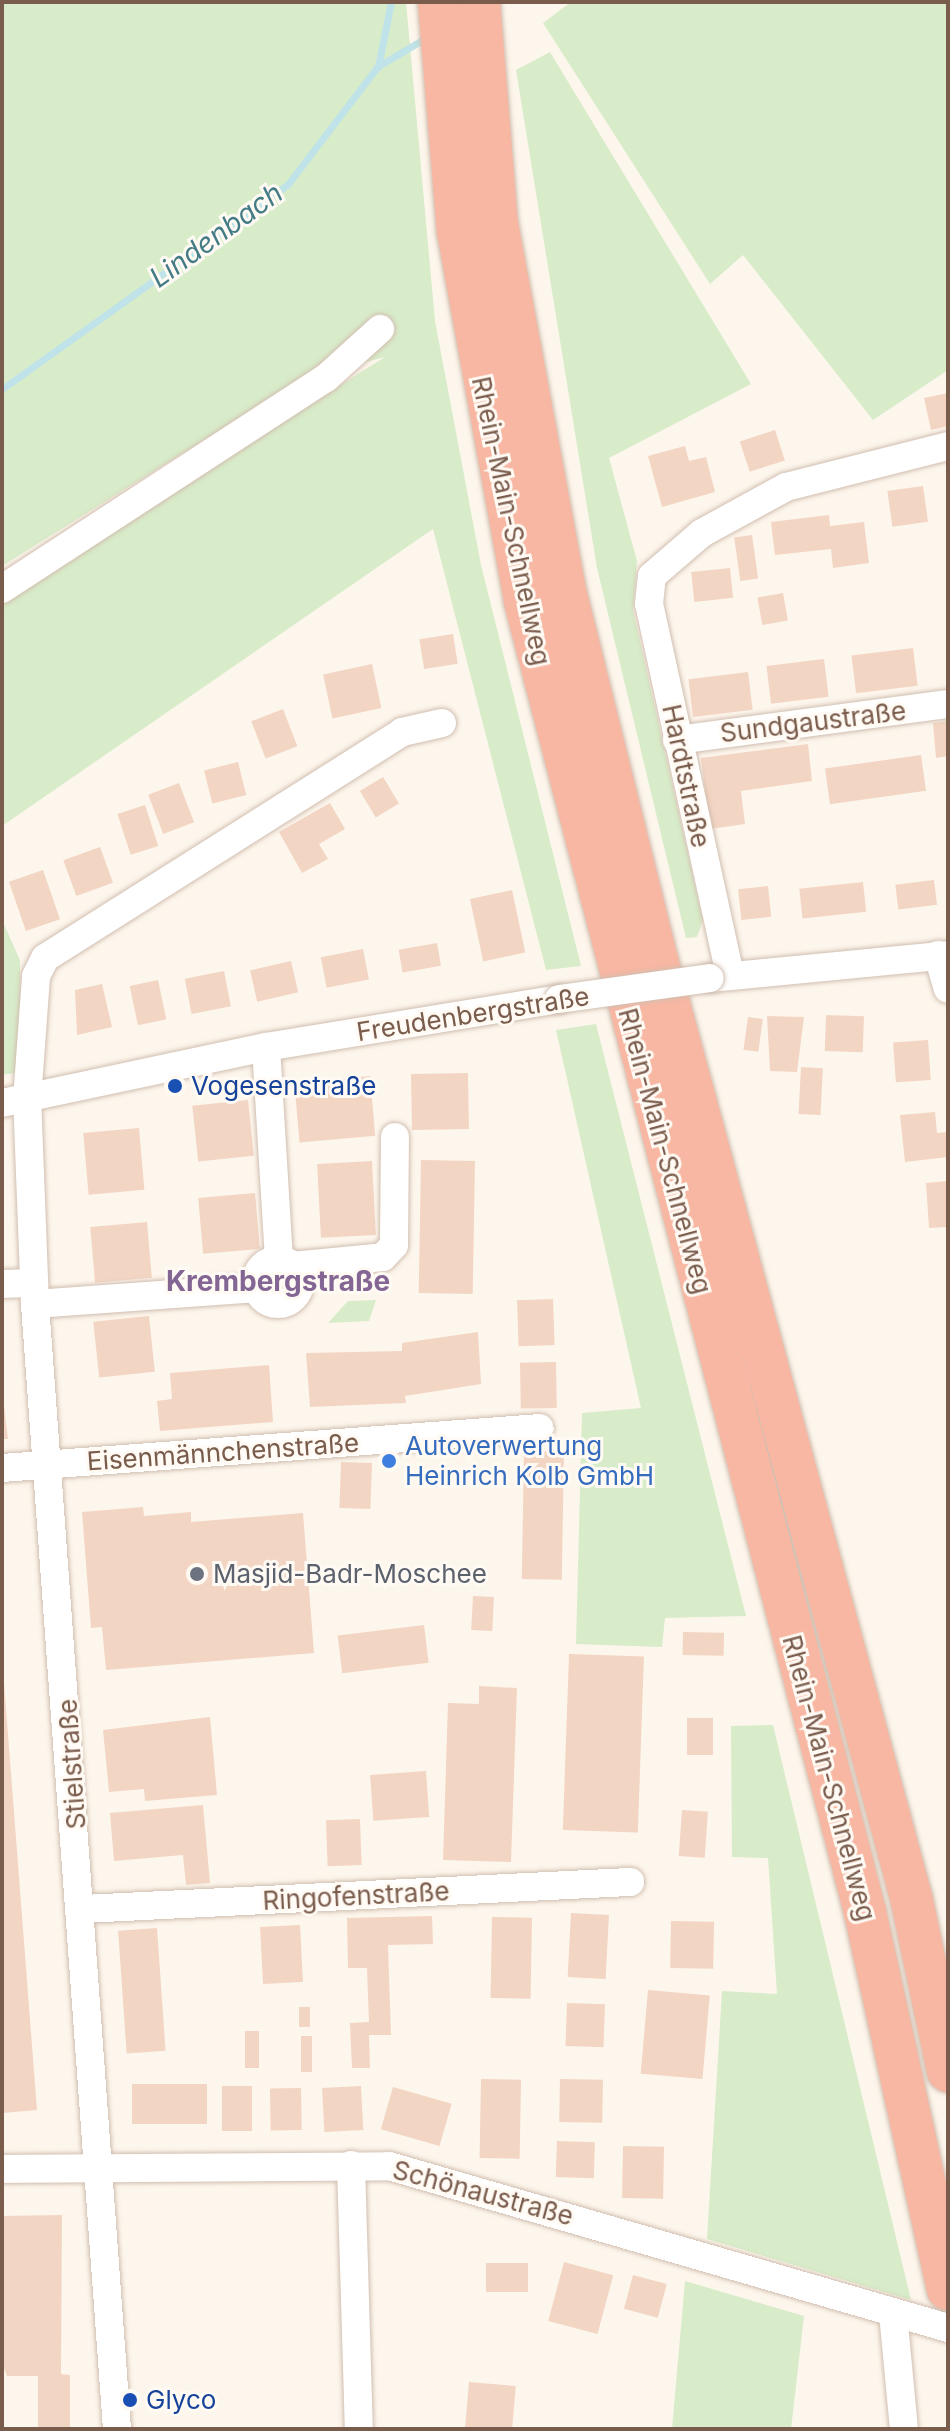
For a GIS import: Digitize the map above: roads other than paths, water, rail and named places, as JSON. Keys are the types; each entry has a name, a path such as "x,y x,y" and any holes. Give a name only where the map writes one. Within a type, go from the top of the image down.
{"highway":[{"name":"Rhein-Main-Schnellweg","path":"439,2 466,109 595,719 911,1897 948,2071"},
{"name":"Rhein-Main-Schnellweg","path":"479,2 466,109 477,354 525,601 865,1912 948,2289"}],"street":[{"path":"2,589 326,378 380,329"},
{"name":"Hardtstraße","path":"720,977 649,604 652,576 702,533 786,487 948,446"},
{"name":"Sundgaustraße","path":"677,740 948,704"},
{"path":"15,1101 34,988 45,958 402,732 442,723"},
{"path":"943,955 948,989"},
{"name":"Freudenbergstraße","path":"15,1101 266,1047 559,999 720,977 943,955"},
{"path":"2,1284 35,1294 257,1288 272,1303 292,1299 300,1282 286,1263 266,1047"},
{"name":"Stielstraße","path":"15,1101 50,1466 102,2169 117,2429"},
{"path":"257,1288 261,1269 286,1263 383,1257 394,1245 395,1137"},
{"name":"Eisenmännchenstraße","path":"2,1468 540,1428"},
{"name":"Ringofenstraße","path":"83,1909 630,1882"},
{"path":"351,2165 359,2429"},
{"name":"Schönaustraße","path":"2,2169 351,2165 430,2174 948,2328"},
{"path":"893,2313 904,2429"}],"waterway":[{"path":"378,67 391,2"},
{"name":"Lindenbach","path":"2,389 288,184 377,67 427,37"}],"place":[{"name":"Vogesenstraße","path":"175,1086"},
{"name":"Autoverwertung Heinrich Kolb GmbH","path":"389,1461"},
{"name":"Masjid-Badr-Moschee","path":"197,1574"},
{"name":"Glyco","path":"130,2400"}],"district":[{"name":"Krembergstraße","path":"278,1281"}]}
